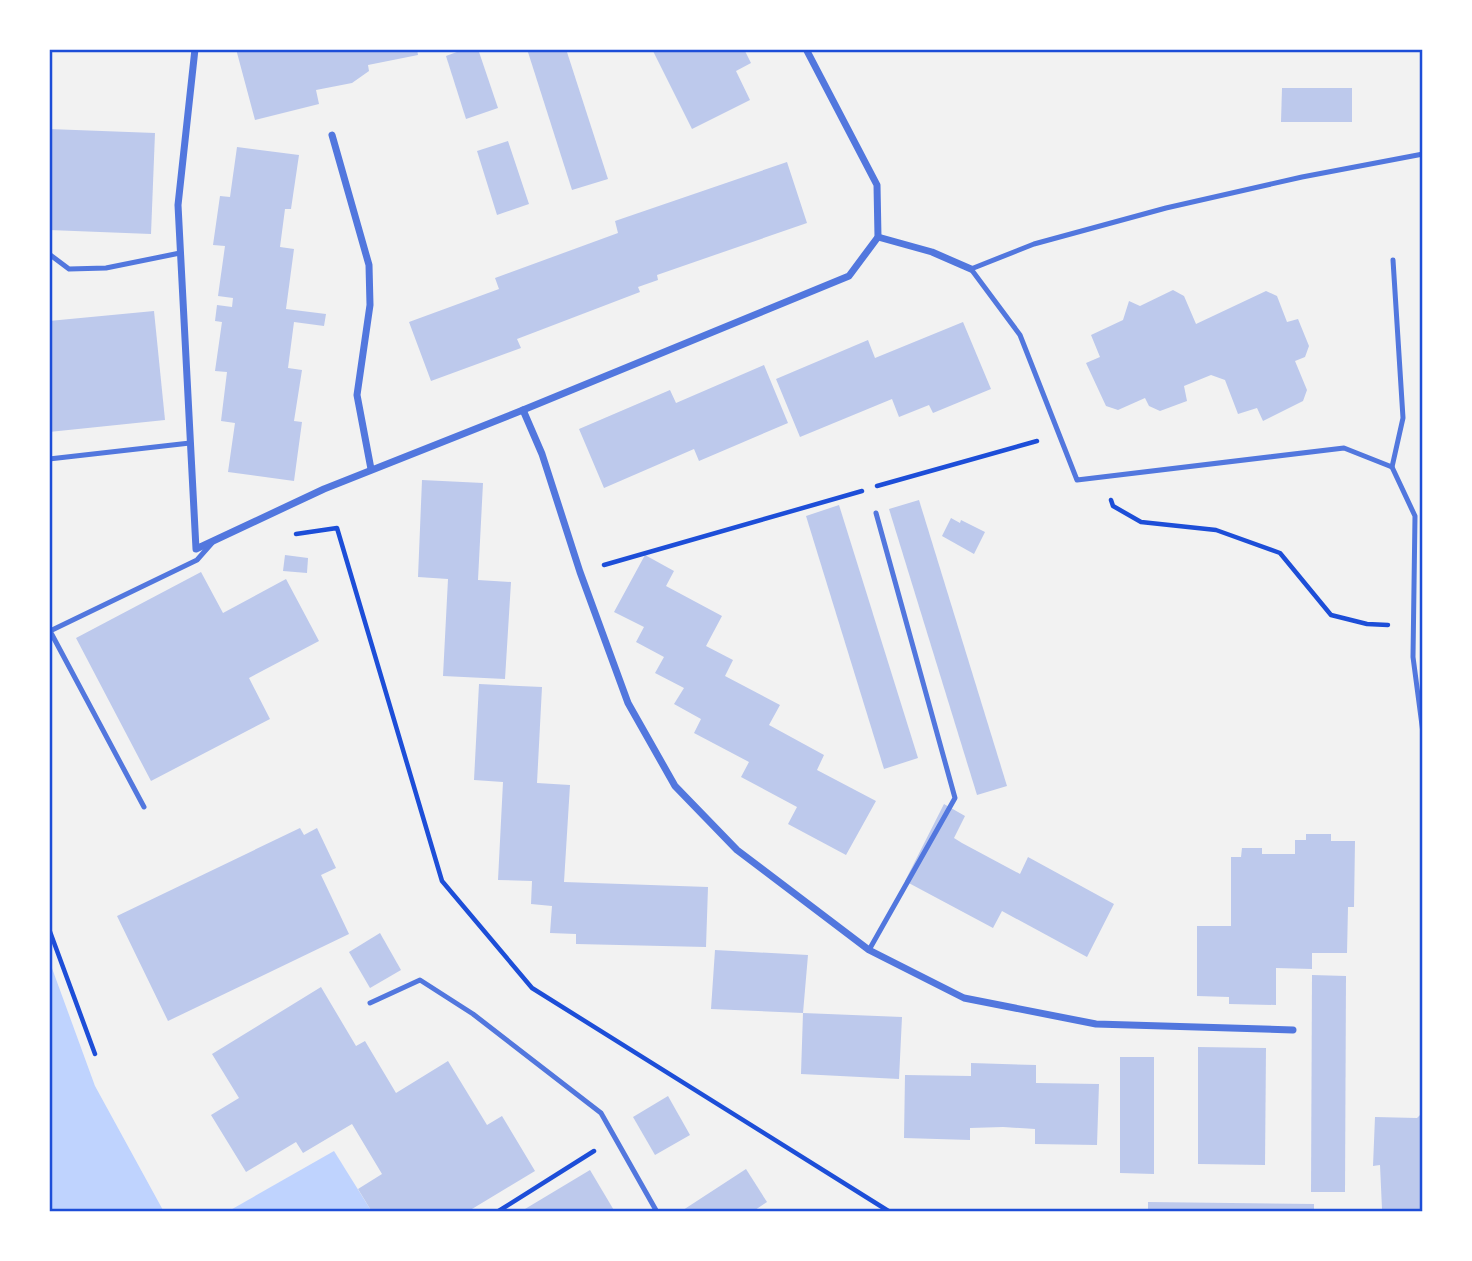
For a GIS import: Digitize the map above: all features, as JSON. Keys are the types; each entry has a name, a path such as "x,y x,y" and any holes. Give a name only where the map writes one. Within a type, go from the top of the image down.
{"street":[{"path":"195,49 178,205 196,549 371,469 523,410 849,276 878,237 877,185 806,49"},
{"path":"332,135 369,265 370,305 357,395 371,469"},
{"path":"878,237 932,251 971,269"},
{"path":"523,410 542,454 580,572 628,703 675,786 737,850 869,950 964,998 1096,1024 1293,1030"}],"lane":[{"path":"1392,467 1344,448 1077,480 1020,335 971,269 1034,244 1166,208 1423,153"},
{"path":"49,254 69,269 106,268 180,253"},
{"path":"1393,260 1403,418 1392,467 1415,516 1413,657 1423,733"},
{"path":"49,459 190,443"},
{"path":"869,950 955,798 876,513"},
{"path":"144,807 50,631 197,560 214,540"},
{"path":"370,1003 420,980 473,1014 601,1113 657,1212"}],"path":[{"path":"580,572 1060,434"},
{"path":"1100,477 1114,506 1141,522 1216,530 1280,553 1331,615 1367,624 1413,627"},
{"path":"286,536 337,528 442,881 532,988 890,1212"},
{"path":"49,929 95,1054"},
{"path":"497,1212 615,1138"}],"water":[{"path":"49,960 95,1086 164,1212 49,1212"},
{"path":"334,1151 372,1212 227,1212"}],"building":[{"path":"236,49 417,49 418,55 368,65 369,71 352,83 316,90 319,104 255,120"},
{"path":"465,49 478,49 498,108 466,119 446,56"},
{"path":"527,49 566,49 608,179 572,190"},
{"path":"652,49 744,49 751,63 736,71 750,100 692,129"},
{"path":"1282,88 1352,88 1352,122 1281,122"},
{"path":"49,129 155,133 151,234 49,230"},
{"path":"508,141 529,204 497,215 477,151"},
{"path":"237,147 299,155 291,209 285,209 280,247 294,249 286,309 326,314 324,326 294,322 288,368 302,370 294,421 302,422 294,481 228,472 235,423 221,421 227,372 215,371 222,322 215,321 217,305 232,307 233,298 218,296 225,246 213,245 220,196 230,197"},
{"path":"787,162 807,223 657,275 658,280 638,287 640,292 517,339 521,348 431,381 409,322 499,289 495,278 618,233 615,221"},
{"path":"1173,290 1184,296 1196,324 1266,291 1277,296 1287,322 1298,319 1309,346 1305,357 1295,361 1307,390 1303,401 1263,421 1257,408 1238,414 1225,380 1211,375 1184,386 1187,401 1160,411 1149,406 1145,398 1118,410 1106,406 1086,363 1100,357 1091,335 1123,320 1129,301 1140,306"},
{"path":"154,311 165,420 49,432 49,321"},
{"path":"963,322 991,389 933,413 929,405 899,417 892,399 800,437 776,379 868,340 875,358"},
{"path":"764,365 788,423 699,461 694,449 604,488 579,429 670,390 676,403"},
{"path":"422,480 483,483 478,580 511,582 505,679 443,676 448,579 418,577"},
{"path":"919,500 1007,786 977,795 889,509"},
{"path":"839,505 918,758 884,769 806,516"},
{"path":"951,518 985,532 974,554 942,536"},
{"path":"285,555 308,558 307,573 283,571"},
{"path":"645,555 674,571 666,586 722,616 706,646 733,660 725,676 780,705 769,725 824,755 817,770 876,801 846,855 788,824 797,807 741,777 749,762 694,733 701,719 674,704 684,688 655,673 664,657 636,642 644,627 614,612"},
{"path":"201,572 223,613 286,579 319,641 249,678 270,719 151,781 76,638"},
{"path":"479,684 542,687 537,783 570,785 564,882 708,887 706,947 576,944 576,934 550,933 552,906 531,904 532,881 498,880 503,782 474,780"},
{"path":"944,804 965,816 954,838 962,843 1020,874 1028,857 1114,904 1087,957 1002,911 993,928 905,881"},
{"path":"300,828 304,835 317,828 336,868 321,875 349,934 168,1021 117,916"},
{"path":"1306,834 1331,834 1331,841 1355,841 1354,907 1348,907 1347,953 1312,953 1312,969 1276,968 1276,1005 1229,1004 1229,997 1197,996 1197,926 1231,926 1231,857 1241,857 1242,848 1262,848 1262,854 1295,854 1295,840 1306,840"},
{"path":"380,933 401,970 370,988 349,952"},
{"path":"715,950 808,955 803,1013 711,1009"},
{"path":"1312,975 1346,976 1345,1192 1311,1192"},
{"path":"321,987 356,1046 365,1041 396,1093 448,1061 487,1125 502,1116 535,1171 467,1212 372,1212 358,1189 382,1174 352,1124 303,1153 296,1142 246,1172 211,1115 239,1098 212,1054"},
{"path":"803,1013 902,1017 899,1079 801,1074"},
{"path":"1198,1047 1266,1048 1265,1165 1198,1164"},
{"path":"1120,1057 1154,1057 1154,1174 1120,1173"},
{"path":"971,1063 1036,1065 1036,1083 1099,1084 1097,1145 1035,1144 1035,1129 1003,1127 970,1128 970,1140 904,1138 905,1075 971,1076"},
{"path":"668,1096 690,1135 655,1155 633,1117"},
{"path":"1423,1112 1423,1211 1382,1209 1380,1165 1373,1166 1375,1117 1417,1118"},
{"path":"746,1169 767,1202 752,1212 680,1212"},
{"path":"590,1170 615,1212 520,1212"},
{"path":"1148,1202 1314,1204 1314,1212 1148,1212"}]}
